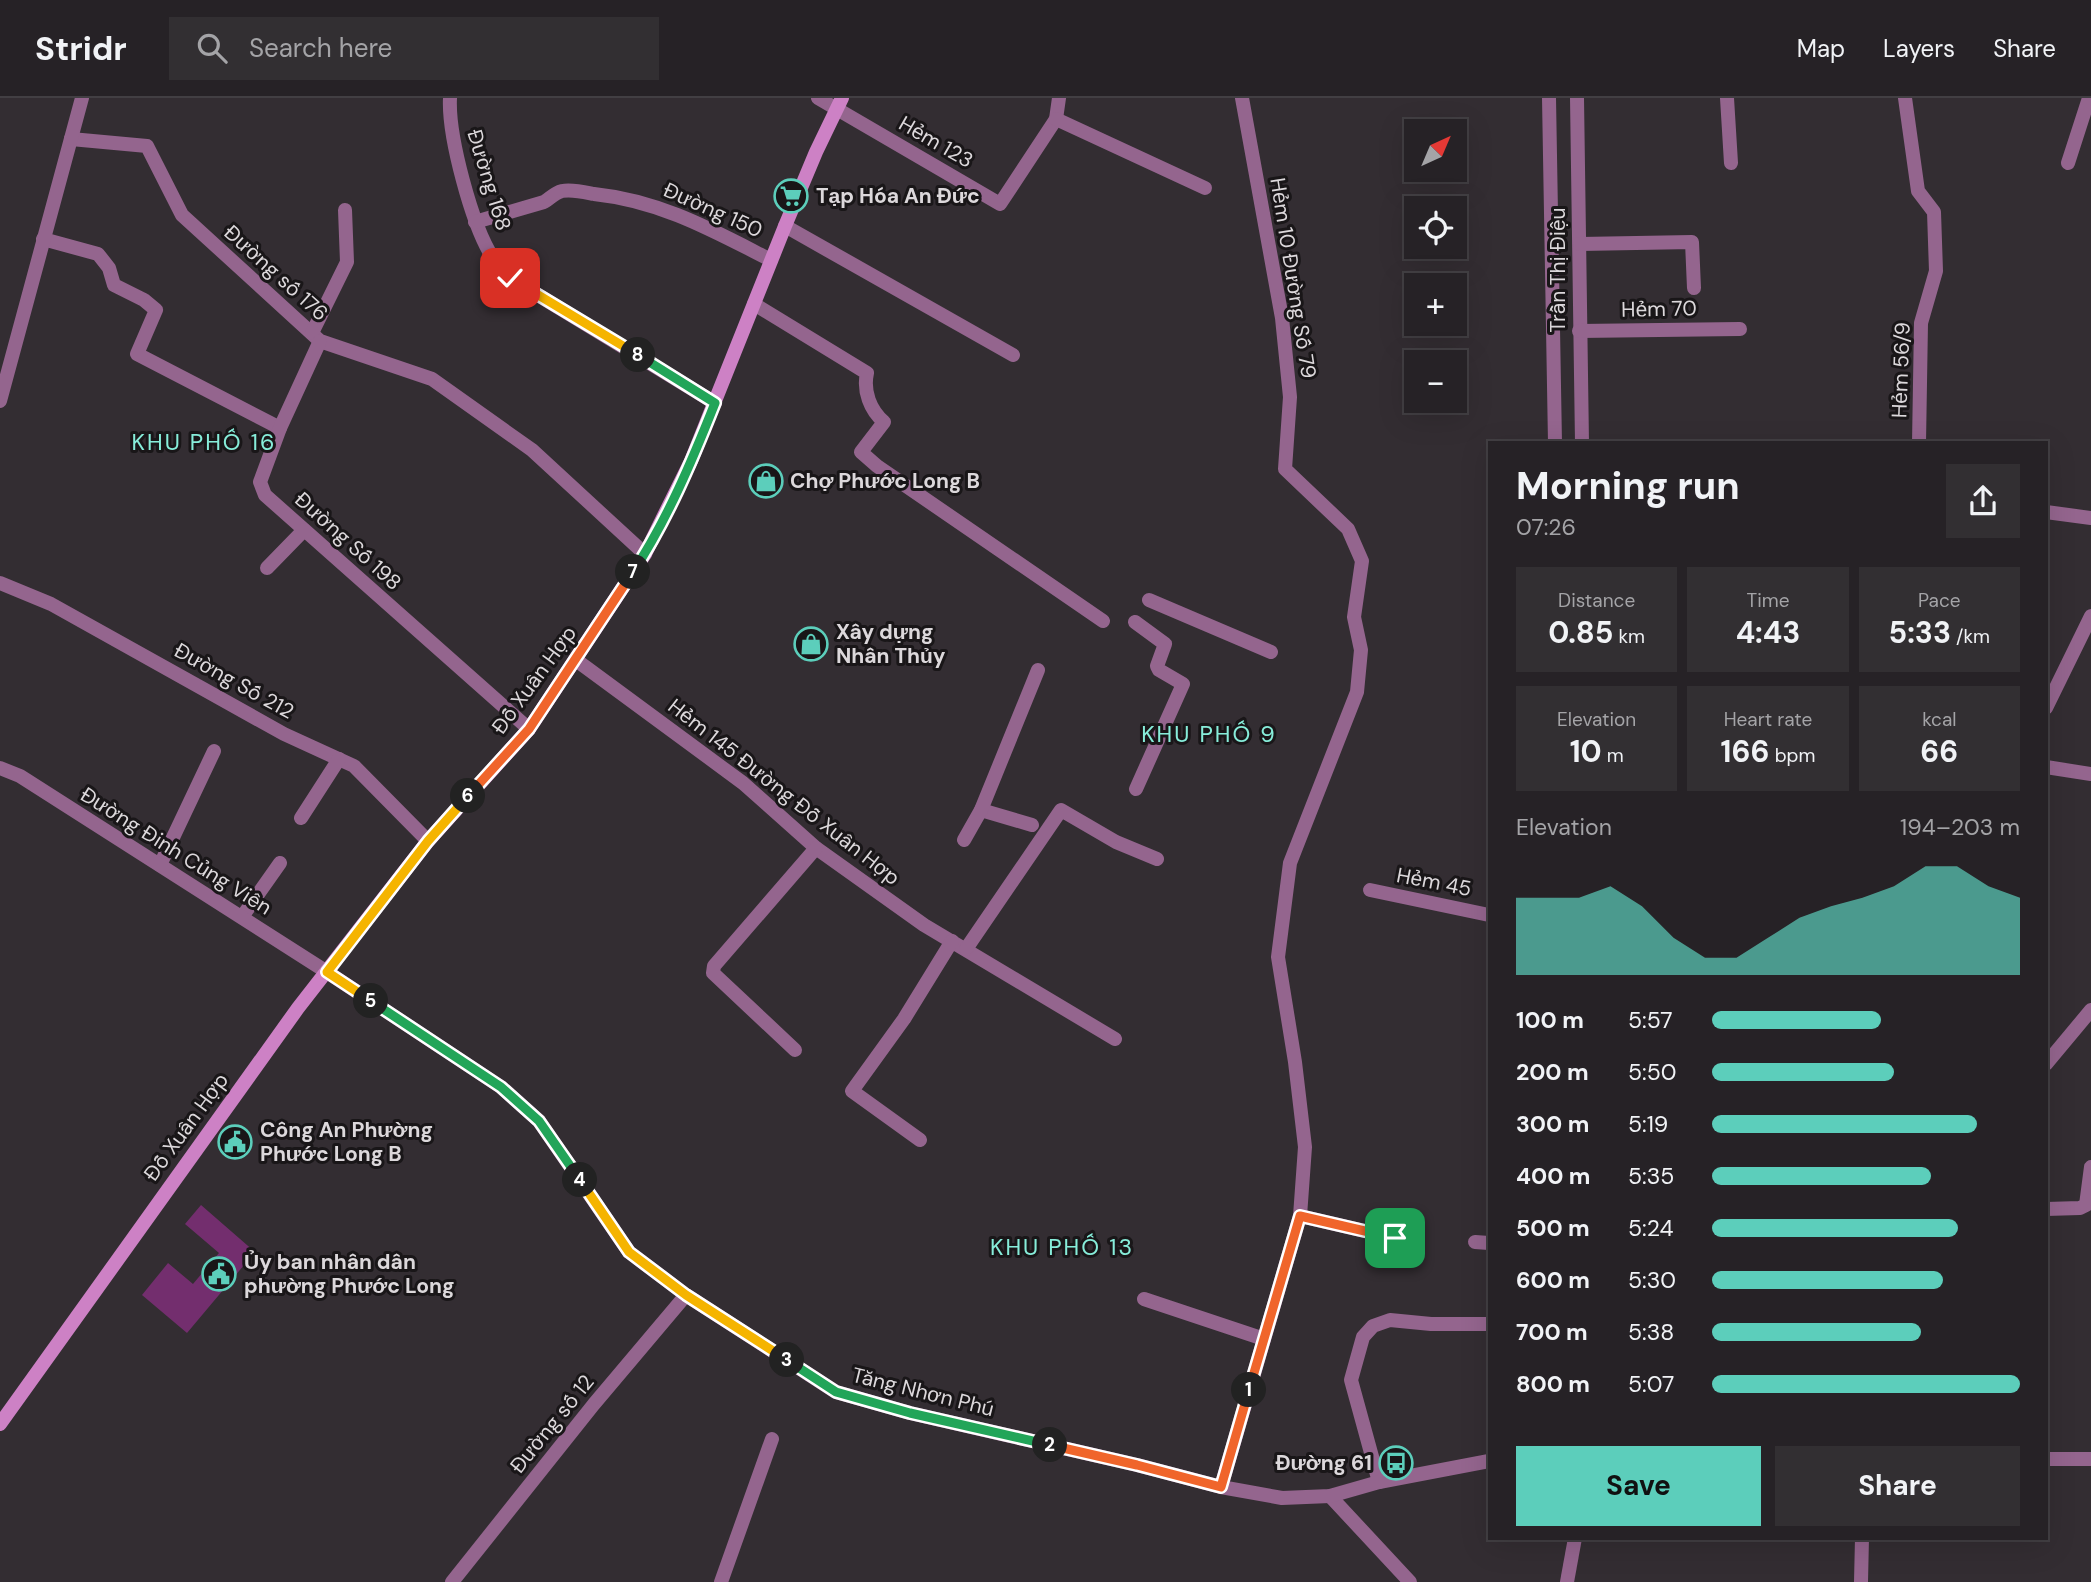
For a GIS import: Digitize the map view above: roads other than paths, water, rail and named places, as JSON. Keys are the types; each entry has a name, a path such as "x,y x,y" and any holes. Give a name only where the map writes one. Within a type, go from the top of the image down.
{"main road":[{"name":"Đỗ Xuân Hợp","path":"0,1424 221,1114 327,972 428,841 529,729 645,554 691,461 785,226 839,103"}],"street":[{"path":"0,401 82,98"},
{"name":"Đường 168","path":"450,98 449,119 475,222 493,258 510,278 715,403"},
{"path":"818,98 839,103"},
{"name":"Hẻm 123","path":"839,103 1000,204 1056,119 1059,98"},
{"name":"Hẻm 10 Đường Số 79","path":"1242,98 1282,318 1290,397 1285,469 1348,528 1362,561 1354,617 1361,650 1357,692 1290,863 1278,957 1305,1147 1300,1216"},
{"name":"Trần Thị Điệu","path":"1549,98 1555,441"},
{"name":"Trần Thị Điệu","path":"1577,98 1582,441"},
{"path":"1727,98 1731,163"},
{"name":"Hẻm 56/9","path":"1905,98 1918,191 1934,212 1936,271 1922,323 1919,441"},
{"path":"2068,163 2089,98"},
{"path":"1056,119 1205,188"},
{"name":"Đường số 176","path":"71,139 147,146 182,215 316,337 432,379 532,450 645,554"},
{"name":"Đường 150","path":"475,222 544,202 553,194 567,190 611,195 645,202 687,217 771,260"},
{"name":"Đường Số 198","path":"345,210 347,262 280,428 261,482 265,495 529,729"},
{"path":"785,226 1013,355"},
{"path":"43,239 98,254 109,268 114,285 144,300 156,310 137,354 280,428"},
{"path":"1580,244 1692,242 1694,288"},
{"path":"754,304 867,373 865,382 870,402 876,415 884,422 861,452 877,466 1103,621"},
{"name":"Hẻm 70","path":"1579,331 1740,328"},
{"path":"2048,512 2091,518"},
{"path":"267,568 304,530"},
{"name":"Đường Số 212","path":"0,583 51,604 284,734 354,766 428,841"},
{"path":"1149,600 1271,652"},
{"path":"2048,704 2091,616"},
{"path":"1135,622 1165,644 1157,666 1159,670 1183,684 1136,789"},
{"name":"Hẻm 145 Đường Đỗ Xuân Hợp","path":"576,660 743,783 816,848 924,925 1115,1039"},
{"path":"964,840 981,810 1038,670"},
{"path":"160,865 214,751"},
{"path":"302,818 339,759"},
{"path":"2048,767 2091,774"},
{"name":"Đường Đinh Củng Viên","path":"0,768 20,776 327,972"},
{"path":"981,810 1032,825"},
{"path":"966,949 1060,810 1116,842 1157,859"},
{"path":"795,1050 713,973 714,966 816,848"},
{"path":"242,917 280,863"},
{"name":"Hẻm 45","path":"1370,890 1488,915"},
{"path":"920,1140 852,1091 904,1019 953,941"},
{"name":"Tăng Nhơn Phú","path":"327,972 501,1087 539,1121 629,1252 686,1295 836,1392 910,1413 1221,1487 1282,1498 1330,1496 1379,1482 1488,1461"},
{"path":"2048,1062 2091,1010"},
{"path":"2048,1209 2080,1209 2087,1205 2091,1167"},
{"path":"1221,1487 1300,1216 1395,1238"},
{"name":"Đường số 12","path":"453,1582 594,1404 686,1295"},
{"path":"1144,1299 1264,1339"},
{"path":"1379,1482 1351,1380 1363,1337 1373,1326 1390,1320 1431,1324 1488,1324"},
{"path":"721,1582 772,1439"},
{"path":"2048,1459 2091,1459"},
{"path":"1330,1496 1410,1582"},
{"path":"1567,1582 1575,1540"},
{"path":"1861,1582 1862,1540"}],"place":[{"name":"Tạp Hóa An Đức","path":"791,196"},
{"name":"Chợ Phước Long B","path":"766,481"},
{"name":"Xây dựng Nhân Thủy","path":"811,644"},
{"name":"Công An Phường Phước Long B","path":"235,1142"},
{"name":"Ủy ban nhân dân phường Phước Long","path":"219,1274"},
{"name":"Đường 61","path":"1396,1463"}],"district":[{"name":"KHU PHỐ 16","path":"204,442"},
{"name":"KHU PHỐ 9","path":"1209,734"},
{"name":"KHU PHỐ 13","path":"1062,1247"}]}
